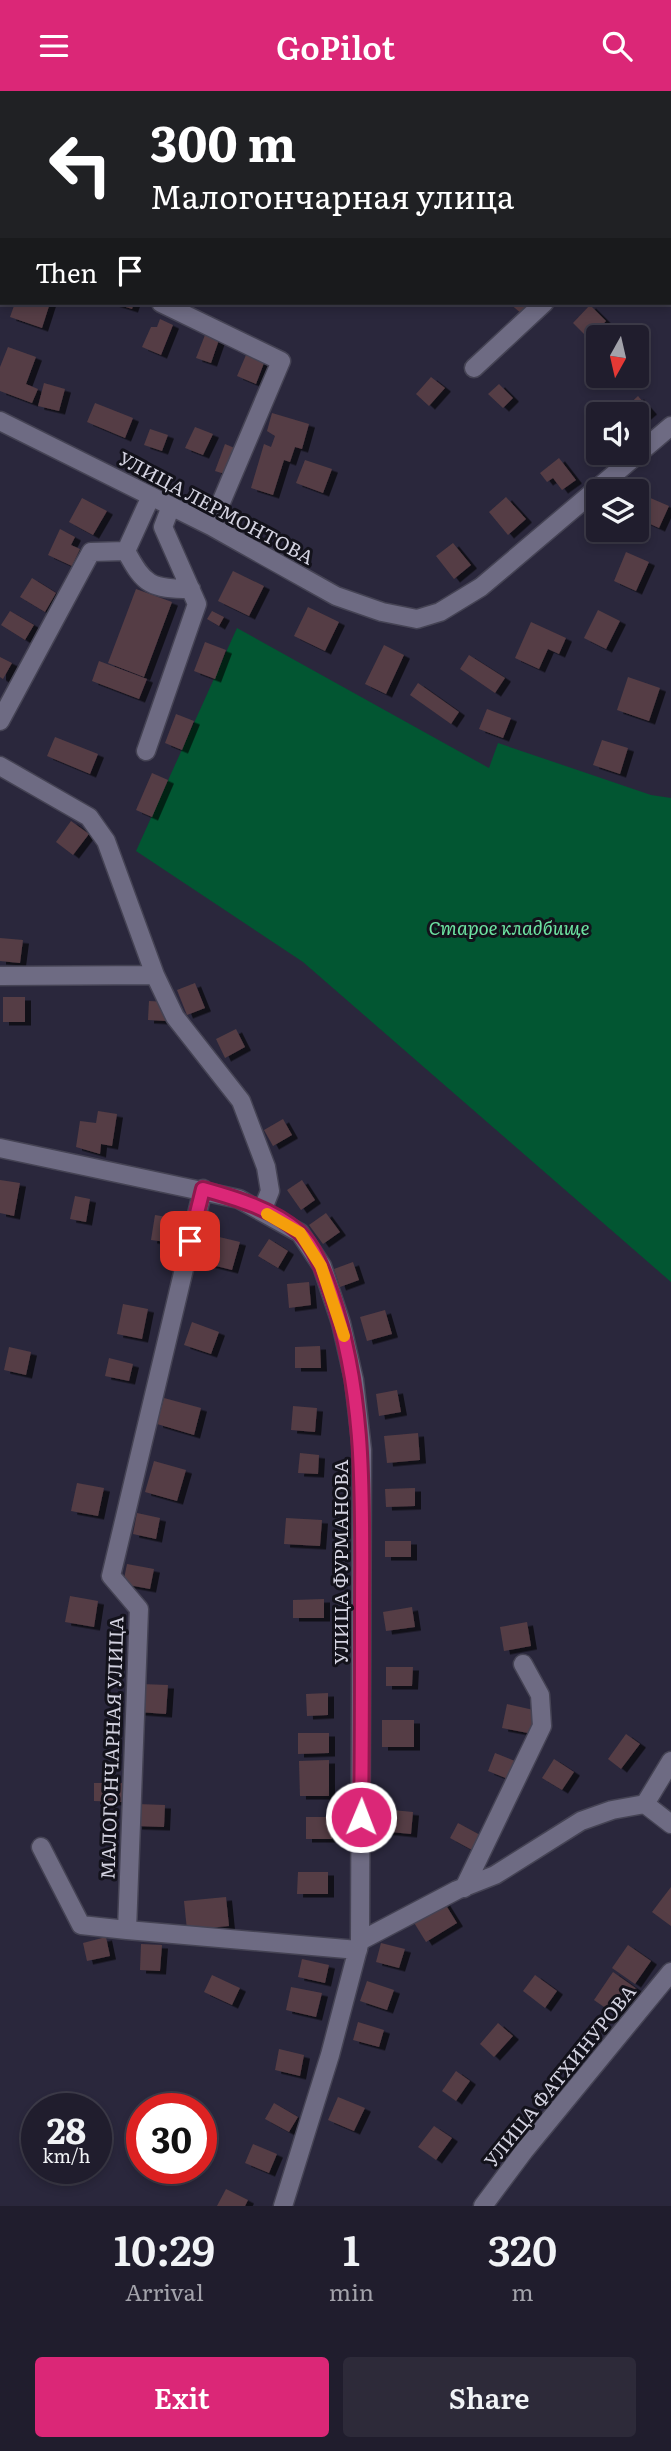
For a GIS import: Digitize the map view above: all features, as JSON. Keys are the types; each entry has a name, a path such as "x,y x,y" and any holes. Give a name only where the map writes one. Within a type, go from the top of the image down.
{"street":[{"path":"165,305 281,361 211,527"},
{"path":"474,368 542,305"},
{"name":"УЛИЦА ЛЕРМОНТОВА","path":"0,421 171,506 337,596 382,612 417,619 440,612 481,587 671,426"},
{"path":"125,551 151,496"},
{"path":"146,751 197,604 163,527 171,506"},
{"path":"125,551 139,577 166,589 191,589"},
{"path":"0,721 91,552 125,551"},
{"path":"0,766 89,817 106,841 155,975 175,1017 241,1101 266,1167 270,1191 262,1211"},
{"path":"0,976 155,975"},
{"name":"УЛИЦА ФУРМАНОВА","path":"0,1148 203,1189 239,1199 300,1233 321,1266 341,1323 354,1380 362,1450 359,1945 330,2055 283,2206"},
{"name":"МАЛОГОНЧАРНАЯ УЛИЦА","path":"127,1930 139,1609 111,1576 203,1189"},
{"path":"464,1888 542,1726 540,1695 523,1664"},
{"path":"645,1804 671,1761"},
{"path":"41,1847 81,1925 359,1945 464,1888 518,1863 582,1821 612,1809 645,1804 671,1824"},
{"name":"УЛИЦА ФАТХИНУРОВА","path":"483,2206 524,2151 671,1972"}],"green space":[{"name":"Старое кладбище","path":"237,628 489,768 498,743 651,795 671,798 671,1282 303,962 136,851"}],"building":[{"path":"14,305 49,305 42,328 10,317"},
{"path":"511,305 530,305 522,314"},
{"path":"590,305 606,321 602,325 586,325 586,336 573,323"},
{"path":"160,319 173,325 161,355 142,347 151,327 157,327"},
{"path":"205,335 219,340 211,363 196,358"},
{"path":"8,347 36,357 26,384 38,389 32,403 0,391 0,367"},
{"path":"246,355 264,363 256,384 237,376"},
{"path":"431,377 445,388 429,406 416,394"},
{"path":"44,383 65,389 59,411 38,406"},
{"path":"499,384 513,398 503,408 488,394"},
{"path":"638,396 643,402 632,402"},
{"path":"95,403 133,418 125,438 87,422"},
{"path":"272,413 309,424 302,449 295,447 290,462 284,460 273,495 251,488 264,444 271,447 275,436 267,431"},
{"path":"195,427 213,434 203,455 185,448"},
{"path":"150,429 168,435 162,451 144,445"},
{"path":"225,444 237,449 228,475 215,471"},
{"path":"559,458 576,480 562,490 553,478 547,482 540,473"},
{"path":"305,460 332,469 323,493 296,483"},
{"path":"506,497 526,519 508,535 489,512"},
{"path":"649,497 669,506 659,528 649,524"},
{"path":"82,498 107,511 93,535 69,522"},
{"path":"60,529 75,537 71,545 80,549 72,566 48,555"},
{"path":"453,543 471,565 454,579 436,556"},
{"path":"626,552 649,562 636,591 614,581"},
{"path":"233,571 264,586 249,616 218,601"},
{"path":"32,578 56,593 45,612 20,597"},
{"path":"136,589 172,602 144,677 108,663"},
{"path":"308,607 339,622 325,651 294,636"},
{"path":"598,610 620,621 606,649 584,638"},
{"path":"10,611 34,625 25,640 1,625"},
{"path":"212,611 224,617 219,626 207,619"},
{"path":"531,622 566,638 559,654 548,649 539,669 515,658"},
{"path":"205,642 226,650 215,679 194,671"},
{"path":"384,645 404,655 386,694 365,684"},
{"path":"469,655 505,678 495,693 460,669"},
{"path":"0,657 12,663 3,679 0,677"},
{"path":"99,661 147,679 139,699 92,681"},
{"path":"628,677 660,688 649,721 617,710"},
{"path":"418,683 459,712 451,724 410,695"},
{"path":"487,709 511,718 503,738 479,729"},
{"path":"176,714 194,721 182,750 165,743"},
{"path":"55,737 98,754 90,774 47,756"},
{"path":"602,740 628,748 620,774 593,765"},
{"path":"152,773 168,780 152,817 136,810"},
{"path":"71,821 89,834 73,855 56,842"},
{"path":"0,938 23,940 20,963 0,961"},
{"path":"195,983 205,1008 187,1015 177,990"},
{"path":"3,997 25,997 25,1022 3,1022"},
{"path":"149,1001 167,1002 167,1021 148,1020"},
{"path":"236,1029 245,1047 225,1058 216,1039"},
{"path":"98,1111 117,1114 112,1146 101,1144 100,1154 76,1147 80,1121 96,1123"},
{"path":"283,1119 292,1135 273,1146 264,1130"},
{"path":"0,1180 20,1183 14,1216 0,1213"},
{"path":"302,1180 315,1200 301,1210 287,1190"},
{"path":"75,1196 90,1199 86,1222 70,1219"},
{"path":"326,1213 340,1232 323,1244 309,1225"},
{"path":"155,1215 178,1219 174,1243 151,1240"},
{"path":"211,1235 240,1242 232,1270 204,1263"},
{"path":"269,1239 288,1251 278,1268 258,1256"},
{"path":"353,1262 359,1280 340,1287 334,1269"},
{"path":"309,1282 311,1305 289,1308 287,1284"},
{"path":"123,1304 148,1309 142,1339 117,1334"},
{"path":"385,1310 392,1334 367,1341 360,1317"},
{"path":"192,1322 219,1332 211,1354 184,1345"},
{"path":"320,1346 321,1368 295,1368 295,1347"},
{"path":"9,1347 31,1352 26,1375 4,1370"},
{"path":"109,1358 133,1364 129,1381 105,1376"},
{"path":"397,1390 401,1412 379,1416 376,1394"},
{"path":"164,1398 201,1408 194,1435 157,1424"},
{"path":"293,1406 317,1408 315,1432 291,1430"},
{"path":"418,1433 420,1460 387,1463 384,1436"},
{"path":"300,1453 319,1455 318,1474 298,1473"},
{"path":"154,1461 186,1470 177,1501 145,1492"},
{"path":"77,1483 104,1488 98,1516 71,1511"},
{"path":"415,1488 415,1506 386,1507 385,1489"},
{"path":"137,1513 160,1518 156,1539 133,1534"},
{"path":"286,1518 322,1520 320,1546 284,1544"},
{"path":"385,1541 411,1541 411,1557 385,1557"},
{"path":"127,1564 154,1569 150,1589 123,1584"},
{"path":"70,1596 98,1601 94,1627 65,1622"},
{"path":"324,1599 324,1618 293,1618 293,1600"},
{"path":"412,1607 415,1627 386,1631 383,1612"},
{"path":"527,1622 531,1646 504,1651 500,1627"},
{"path":"386,1667 413,1667 412,1686 386,1686"},
{"path":"140,1684 168,1685 166,1714 139,1712"},
{"path":"328,1693 328,1715 307,1716 306,1694"},
{"path":"507,1704 538,1711 533,1734 502,1728"},
{"path":"382,1720 414,1720 414,1747 382,1747"},
{"path":"298,1733 329,1733 329,1753 298,1754"},
{"path":"626,1734 640,1744 621,1769 608,1759"},
{"path":"495,1753 515,1761 508,1779 488,1771"},
{"path":"554,1759 574,1772 562,1790 542,1778"},
{"path":"329,1760 329,1796 300,1796 299,1761"},
{"path":"94,1783 123,1783 122,1802 94,1801"},
{"path":"137,1804 165,1805 164,1827 136,1826"},
{"path":"382,1809 413,1812 411,1834 381,1831"},
{"path":"306,1817 332,1817 332,1839 306,1839"},
{"path":"458,1823 482,1836 474,1851 450,1838"},
{"path":"298,1872 328,1872 328,1894 297,1894"},
{"path":"671,1887 671,1926 652,1912"},
{"path":"226,1897 229,1926 187,1930 184,1901"},
{"path":"444,1902 457,1923 426,1942 413,1921"},
{"path":"106,1937 110,1956 87,1961 83,1943"},
{"path":"381,1943 405,1949 399,1968 376,1962"},
{"path":"141,1944 162,1945 160,1971 140,1970"},
{"path":"628,1945 651,1961 635,1984 612,1968"},
{"path":"302,1959 329,1965 325,1983 298,1977"},
{"path":"613,1972 637,1989 617,2016 594,2000"},
{"path":"212,1975 240,1988 232,2005 204,1992"},
{"path":"535,1975 557,1991 545,2008 523,1991"},
{"path":"367,1981 394,1990 387,2010 360,2001"},
{"path":"291,1987 322,1993 316,2017 286,2010"},
{"path":"358,2022 384,2030 379,2047 353,2040"},
{"path":"498,2023 513,2036 494,2057 480,2044"},
{"path":"279,2049 304,2055 300,2076 275,2070"},
{"path":"456,2071 470,2081 456,2101 442,2091"},
{"path":"338,2097 365,2108 354,2131 328,2120"},
{"path":"274,2103 298,2117 289,2132 265,2119"},
{"path":"434,2126 452,2138 436,2160 418,2147"},
{"path":"253,2144 277,2154 269,2173 245,2163"},
{"path":"226,2189 248,2200 245,2206 217,2206"}],"slow traffic":[{"path":"267,1214 300,1233 321,1266 344,1336"}],"route":[{"path":"190,1241 203,1189 239,1199 262,1211 300,1233 321,1266 341,1323 354,1380 362,1450 361,1817"}]}
